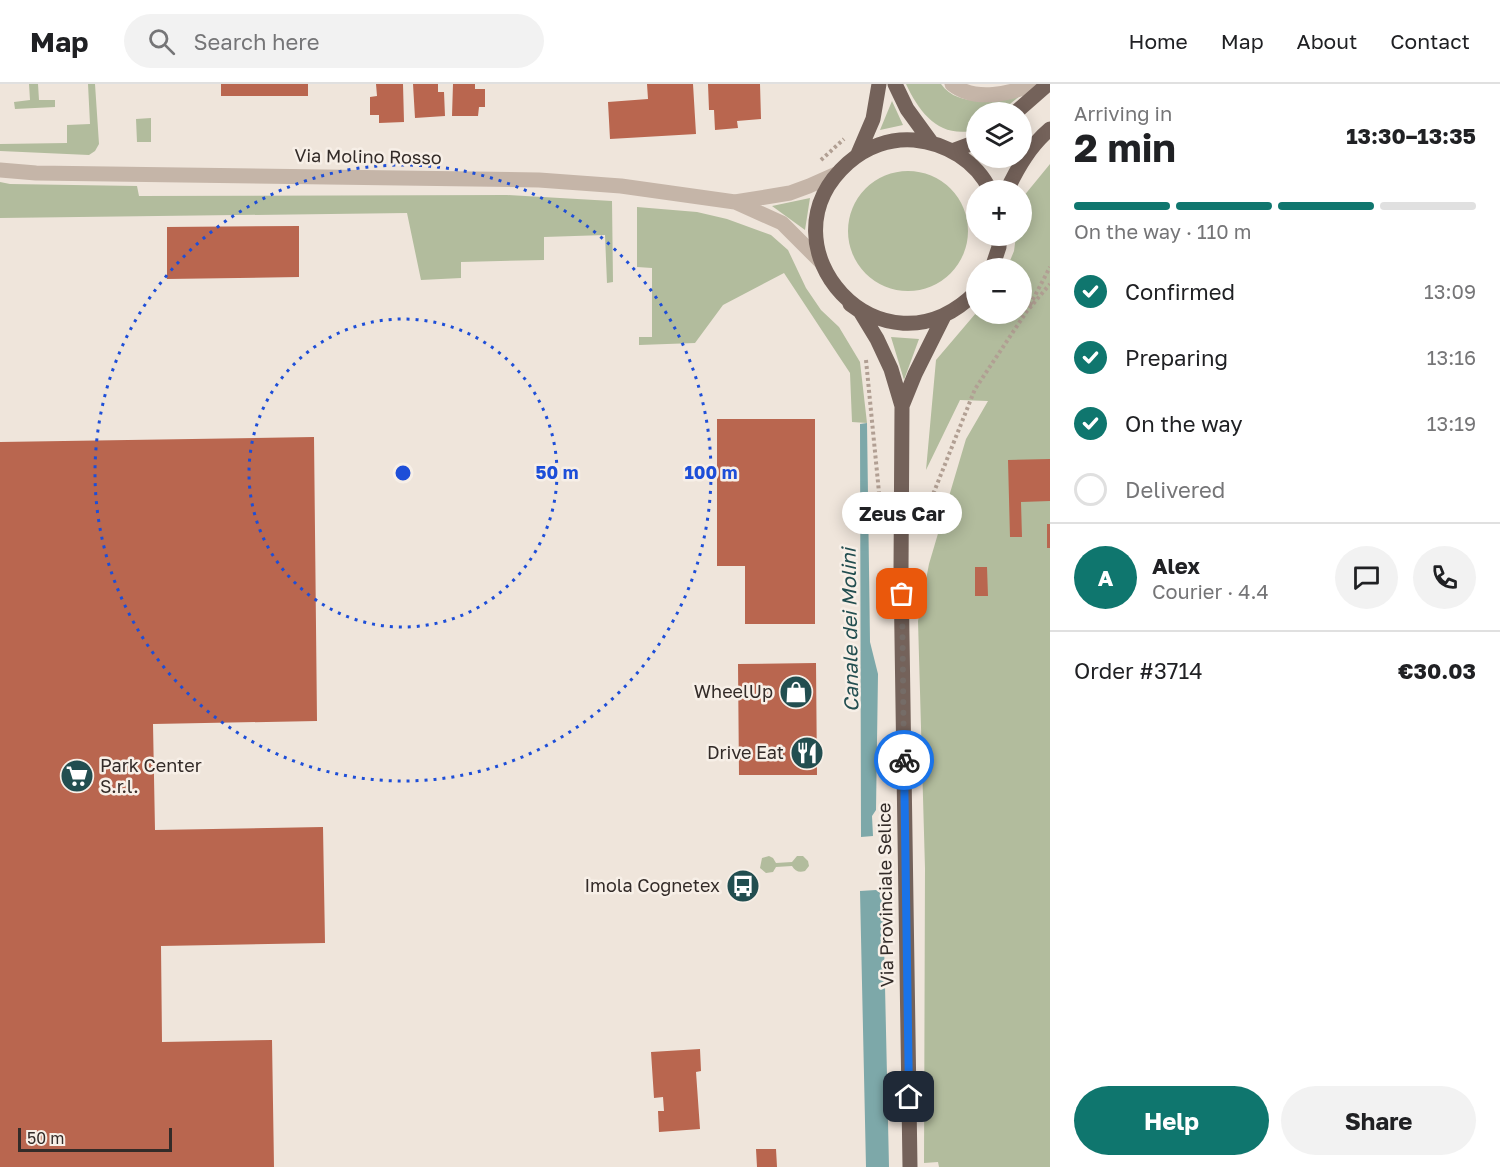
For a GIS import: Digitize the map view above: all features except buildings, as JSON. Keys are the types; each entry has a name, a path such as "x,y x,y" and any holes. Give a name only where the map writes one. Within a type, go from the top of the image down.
{"main road":[{"name":"Via Provinciale Selice","path":"858,154 873,119 879,84"},
{"path":"895,84 908,109 931,142"},
{"path":"1027,102 1048,84"},
{"path":"1012,180 1028,153 1050,129"},
{"name":"Via Provinciale Selice","path":"910,1167 901,572 902,406 891,369 877,339 860,311 850,304 833,285 821,262 816,239 817,216 824,194 836,174 858,154 893,141 931,142 952,151 971,164 983,180"},
{"path":"952,151 966,146"},
{"name":"Via Provinciale Selice","path":"850,304 872,316 896,323 921,323 944,316 966,302"},
{"name":"Via Provinciale Selice","path":"902,406 944,316"}],"street":[{"path":"952,84 961,91 982,95 1014,92 1036,84"},
{"name":"Via Molino Rosso","path":"0,170 36,173 539,180 621,186 735,202 790,193 836,174"},
{"name":"Via Molino Rosso","path":"735,202 782,223 821,262"}],"path":[{"path":"819,162 849,133"},
{"path":"1032,301 1050,267"},
{"path":"1032,305 1050,284"},
{"path":"918,531 975,389 1018,324"},
{"path":"862,350 866,360 882,524"}],"green space":[{"path":"29,84 38,84 39,100 55,100 55,107 15,109 14,102 30,100"},
{"path":"88,84 95,84 99,144 95,151 89,155 0,151 0,144 67,143 67,125 90,124"},
{"path":"906,84 941,84 957,97 967,100 1020,96 1012,102 966,102 966,132 963,132 952,131 933,122"},
{"path":"892,101 903,125 880,130"},
{"path":"151,118 151,142 137,142 136,119"},
{"path":"1050,164 1050,1167 939,1167 938,1162 924,1163 925,868 918,621 929,564 966,439 988,401 960,400 926,470 936,360 967,324 1032,324 1032,258 1011,258 1015,246 1032,246 1032,186"},
{"path":"908,171 931,175 951,188 964,208 966,246 964,254 951,274 931,287 908,291 885,287 865,274 852,254 848,231 852,208 865,188 885,175"},
{"path":"0,182 137,186 139,196 507,195 612,201 613,282 607,283 605,235 544,237 544,260 461,262 461,278 421,280 407,213 0,218"},
{"path":"810,198 805,230 772,206"},
{"path":"637,207 697,212 727,219 771,235 788,250 806,288 821,310 839,327 860,362 867,423 852,422 850,373 784,273 723,305 695,343 639,345 639,337 652,337 652,268 637,267"},
{"path":"891,337 919,339 904,380"},
{"path":"769,856 776,863 792,862 797,856 803,856 809,866 803,872 797,871 792,866 776,867 773,872 766,873 760,868 762,858"}],"water":[{"path":"867,423 870,642 878,674 876,810 872,816 873,836 861,837 860,424"},
{"path":"876,890 883,895 889,1167 866,1167 860,891"}],"way so far":[{"path":"902,594 904,760"}],"place":[{"name":"Zeus Car","path":"902,594"},
{"name":"WheelUp","path":"796,692"},
{"name":"Drive Eat","path":"807,753"},
{"name":"Park Center S.r.l.","path":"77,776"},
{"name":"Imola Cognetex","path":"743,886"}],"route":[{"path":"904,760 909,1097"}],"water label":[{"name":"Canale dei Molini","path":"850,630"}]}
